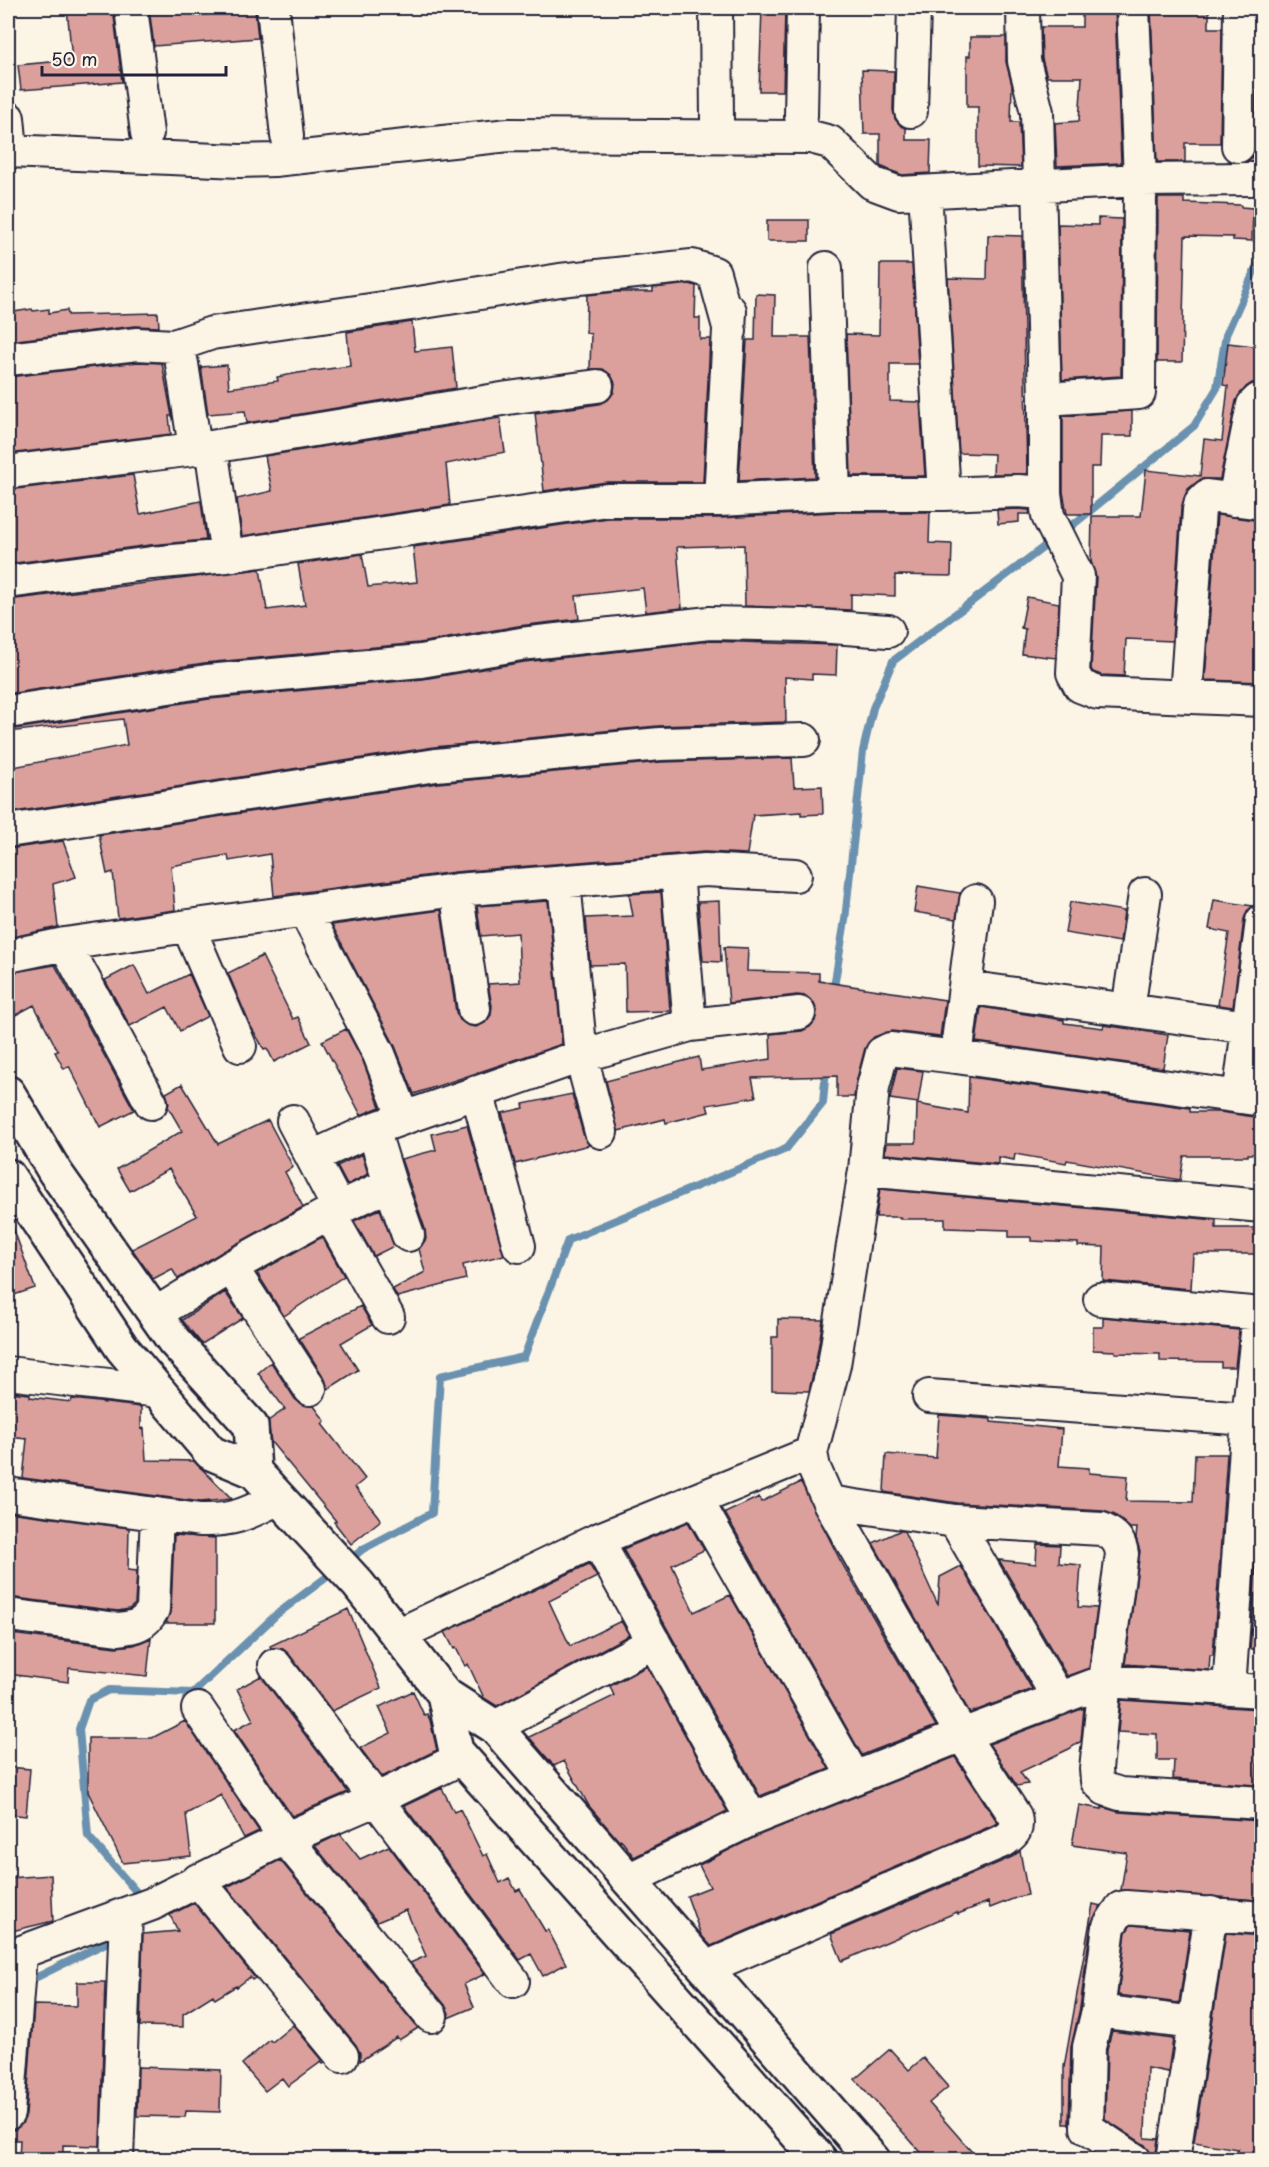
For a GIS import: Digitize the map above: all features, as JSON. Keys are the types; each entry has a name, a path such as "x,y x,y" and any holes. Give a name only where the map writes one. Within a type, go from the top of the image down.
{"main road":[{"path":"8,1093 55,1172 174,1341 251,1426 254,1471"},
{"path":"8,1176 122,1348 211,1453 254,1471 326,1546 444,1694 495,1727 873,2160"},
{"path":"444,1694 456,1751 820,2160"}],"street":[{"path":"131,8 147,133"},
{"path":"273,8 287,136"},
{"path":"716,8 717,121"},
{"path":"801,116 803,8"},
{"path":"911,111 914,8"},
{"path":"1023,8 1024,61 1037,112 1046,504 1078,576 1073,673 1080,686 1098,693 1262,700"},
{"path":"1045,399 1139,393 1140,180 1133,8"},
{"path":"1238,146 1240,8"},
{"path":"8,136 240,161 274,160 509,135 811,137 830,142 872,183 900,193 1140,180 1251,180"},
{"path":"925,192 944,494"},
{"path":"8,359 137,344 174,346 212,333 560,280 692,266 714,273 730,331"},
{"path":"826,268 834,494"},
{"path":"720,500 730,331 729,277"},
{"path":"174,346 180,355 227,556"},
{"path":"8,472 203,448 508,398 597,386"},
{"path":"1186,696 1201,502 1208,496 1248,501 1252,405 1262,400"},
{"path":"8,582 152,563 227,556 607,500 720,500 834,494 1018,491 1046,504"},
{"path":"8,712 207,681 421,661 521,644 709,623 803,625 888,631"},
{"path":"8,831 436,765 660,744 804,740"},
{"path":"8,956 65,944 456,890 705,870 795,875"},
{"path":"677,873 690,1025"},
{"path":"564,882 580,1056 601,1132"},
{"path":"456,890 474,1009"},
{"path":"1128,1010 1144,894"},
{"path":"956,1057 976,901"},
{"path":"305,911 379,1053 404,1118"},
{"path":"705,1968 1014,1834 1017,1826 1015,1816 962,1735 829,1502 814,1468 811,1453 834,1365 865,1170 873,1087 882,1053 890,1049 956,1057 1250,1098 1248,1027 1262,921"},
{"path":"188,926 240,1046"},
{"path":"65,944 151,1102"},
{"path":"965,987 1248,1027"},
{"path":"312,1157 373,1129 580,1056 690,1025 800,1014"},
{"path":"477,1092 519,1246"},
{"path":"293,1121 312,1157 334,1210 388,1317"},
{"path":"373,1129 408,1235"},
{"path":"865,1170 1262,1206"},
{"path":"155,1314 231,1267 334,1210 390,1184"},
{"path":"231,1267 310,1389"},
{"path":"1100,1299 1260,1314 1248,1419 1229,1689"},
{"path":"8,1373 159,1391"},
{"path":"929,1396 1248,1419"},
{"path":"398,1635 597,1540 811,1453"},
{"path":"8,1494 221,1520 240,1517 279,1498"},
{"path":"697,1501 854,1777"},
{"path":"829,1502 955,1521 1102,1529 1114,1535 1120,1544 1122,1554 1105,1681 1096,1769 1097,1781 1105,1789 1120,1794 1262,1803"},
{"path":"8,1615 118,1629 135,1627 147,1620 153,1609 157,1514"},
{"path":"955,1521 1059,1699"},
{"path":"597,1540 752,1819"},
{"path":"495,1727 654,1642"},
{"path":"275,1665 513,1981"},
{"path":"628,1880 752,1819 854,1777 1105,1681 1262,1691"},
{"path":"198,1709 286,1839 430,2016"},
{"path":"8,2113 15,1969 133,1920 198,1880 462,1758"},
{"path":"198,1880 342,2056"},
{"path":"1135,2160 1087,2128 1089,2047 1098,2011 1109,1926 1121,1908 1262,1918"},
{"path":"1173,2160 1211,1913"},
{"path":"117,2160 133,1920"},
{"path":"1098,2011 1194,2023"}],"building":[{"path":"67,8 113,8 122,82 21,90 18,65 72,60"},
{"path":"149,8 203,8 204,15 255,10 258,38 154,46"},
{"path":"762,8 785,8 783,91 759,91"},
{"path":"1082,8 1115,8 1121,163 1057,166 1055,123 1079,121 1082,77 1047,77 1042,59 1041,27 1082,27"},
{"path":"1151,8 1209,8 1209,28 1222,28 1220,143 1185,143 1185,162 1157,162"},
{"path":"1258,28 1262,28 1262,165 1248,161 1254,155 1256,146"},
{"path":"970,37 1006,37 1006,62 1012,85 1011,122 1019,122 1021,167 978,166 978,107 967,107 967,56 970,56"},
{"path":"862,70 894,71 893,110 895,119 906,128 906,140 931,140 930,173 902,175 880,166 880,134 864,134"},
{"path":"1158,198 1184,198 1184,203 1241,205 1241,207 1253,208 1252,241 1233,240 1233,237 1185,236 1182,362 1157,362"},
{"path":"1098,218 1122,219 1121,376 1062,380 1058,224 1098,225"},
{"path":"767,220 809,220 809,241 767,241"},
{"path":"988,235 1022,236 1027,474 993,474 994,454 959,453 948,278 987,279"},
{"path":"880,264 912,264 918,364 890,364 890,401 920,402 925,476 851,476 846,334 879,335"},
{"path":"690,284 696,286 695,318 700,318 700,339 710,339 703,482 607,482 544,491 535,413 599,404 608,400 614,392 615,383 611,375 603,369 590,369 591,334 586,333 587,295 653,292 653,288"},
{"path":"756,294 775,295 774,337 810,337 815,477 739,481 747,340 755,340"},
{"path":"32,309 33,311 49,309 49,313 67,310 68,315 158,313 159,327 135,326 8,341 8,313"},
{"path":"412,322 415,351 452,347 456,388 247,423 245,411 208,414 201,367 227,365 229,388 278,381 277,377 298,373 350,366 347,332"},
{"path":"1228,343 1262,347 1262,382 1252,383 1246,387 1236,401 1220,479 1201,479 1188,489 1184,498 1181,509 1172,641 1126,639 1124,676 1101,675 1093,672 1091,669 1096,577 1091,561 1092,516 1141,516 1146,470 1200,476 1204,439 1222,441 1228,386 1223,385"},
{"path":"138,362 162,363 172,416 169,416 171,434 8,454 8,377"},
{"path":"1132,411 1132,436 1101,436 1100,467 1091,467 1091,514 1067,514 1063,492 1063,416"},
{"path":"500,418 505,452 446,464 450,505 242,536 237,499 272,491 265,456"},
{"path":"1262,454 1262,485 1256,484"},
{"path":"133,475 140,514 201,501 206,540 8,564 8,490"},
{"path":"997,510 1029,510 1030,514 1019,514 1019,522 998,524"},
{"path":"834,512 930,512 929,543 952,544 951,576 895,575 895,596 851,594 851,610 745,606 744,545 677,547 682,608 646,612 643,588 576,596 579,619 518,626 419,643 204,663 8,694 8,600 260,569 267,610 305,605 298,564 362,554 368,587 417,582 413,547 608,518 721,518"},
{"path":"1217,515 1262,521 1262,682 1205,680"},
{"path":"1027,597 1059,603 1056,658 1022,654 1025,629 1021,628"},
{"path":"710,641 837,645 836,675 812,674 812,679 785,677 786,722 658,726 434,747 8,813 8,768 127,745 123,719 8,732 8,730 209,699 423,679 524,662"},
{"path":"792,758 794,787 822,786 823,814 801,815 801,812 753,815 747,854 704,852 455,872 274,896 270,854 229,861 228,855 171,866 175,910 118,918 113,872 107,874 99,835 438,783 661,762"},
{"path":"63,841 76,877 53,884 58,927 8,938 8,849"},
{"path":"918,886 960,893 956,919 914,912"},
{"path":"661,892 670,1011 626,1012 625,964 590,965 586,918 633,916 629,894"},
{"path":"1214,900 1253,906 1247,911 1244,919 1233,1007 1218,1005 1229,933 1209,929"},
{"path":"548,901 562,1044 414,1094 395,1046 332,925 441,910 456,1012 460,1020 476,1027 485,1023 491,1015 492,1006 488,984 520,982 518,933 481,936 477,906"},
{"path":"719,901 721,962 703,961 698,902"},
{"path":"1070,902 1124,911 1120,942 1065,933"},
{"path":"724,947 748,948 747,971 819,973 819,981 945,1000 940,1037 892,1031 874,1037 865,1048 854,1097 837,1097 837,1076 752,1078 756,1097 707,1105 709,1112 666,1123 665,1119 618,1131 606,1081 699,1057 701,1070 771,1059 770,1034 802,1031 815,1021 817,1012 814,1003 806,996 797,995 729,1003"},
{"path":"262,956 293,1019 298,1017 311,1043 274,1062 250,1025 228,973"},
{"path":"55,965 134,1110 100,1127 69,1066 64,1069 55,1052 58,1051 34,1005 8,1019 8,973"},
{"path":"134,965 149,994 189,974 208,1016 180,1031 167,1007 130,1026 105,980"},
{"path":"981,1007 1064,1020 1064,1023 1103,1028 1104,1025 1168,1035 1163,1068 976,1042"},
{"path":"346,1029 363,1061 380,1107 361,1115 322,1041"},
{"path":"897,1068 923,1071 918,1103 890,1099"},
{"path":"969,1077 1190,1108 1190,1112 1220,1112 1262,1118 1262,1154 1184,1156 1180,1180 1067,1160 1066,1163 1015,1154 1014,1160 998,1157 998,1164 885,1154 886,1143 916,1143 917,1104 968,1113"},
{"path":"182,1084 218,1144 268,1120 293,1167 285,1172 303,1207 178,1279 172,1269 153,1279 132,1249 197,1216 169,1169 130,1191 117,1169 182,1131 168,1107 166,1093"},
{"path":"572,1094 584,1137 589,1145 515,1164 502,1113 524,1108 523,1104"},
{"path":"467,1125 504,1255 463,1265 466,1279 397,1297 393,1289 425,1272 419,1249 426,1239 425,1229 401,1159 436,1150 432,1134"},
{"path":"362,1154 368,1174 347,1185 337,1166"},
{"path":"880,1189 1216,1220 1216,1228 1262,1228 1262,1254 1193,1254 1191,1289 1103,1281 1104,1247 1078,1246 1078,1243 1031,1241 1031,1237 1009,1237 1009,1230 945,1228 945,1219 876,1217"},
{"path":"380,1209 394,1246 374,1256 354,1221"},
{"path":"10,1219 35,1288 8,1297 8,1220"},
{"path":"322,1237 344,1276 284,1316 257,1273"},
{"path":"225,1292 243,1318 202,1344 182,1320"},
{"path":"361,1306 372,1325 341,1343 358,1370 328,1389 325,1379 299,1338"},
{"path":"1103,1317 1239,1330 1235,1367 1221,1367 1221,1362 1160,1361 1160,1354 1093,1350 1093,1327 1103,1327"},
{"path":"778,1319 823,1320 809,1391 772,1390 772,1337 778,1337"},
{"path":"271,1362 295,1399 302,1405 314,1406 325,1421 322,1424 365,1479 355,1487 381,1520 351,1544 334,1522 336,1521 271,1442 268,1421 285,1409 258,1373"},
{"path":"8,1392 71,1402 72,1399 141,1407 141,1429 144,1428 146,1460 194,1461 232,1499 201,1502 23,1478 27,1439 8,1437"},
{"path":"939,1415 991,1419 991,1422 1062,1429 1059,1466 1089,1468 1089,1473 1128,1476 1126,1501 1193,1502 1195,1454 1227,1454 1213,1655 1210,1655 1209,1670 1125,1664 1140,1551 1136,1538 1137,1528 1130,1528 1115,1515 1103,1511 957,1503 884,1492 886,1454 936,1458"},
{"path":"801,1482 840,1560 936,1726 862,1755 725,1513 759,1497 761,1502"},
{"path":"1262,1484 1262,1649 1250,1649"},
{"path":"8,1512 129,1528 128,1570 137,1571 135,1604 129,1609 118,1611 8,1597"},
{"path":"688,1522 704,1550 672,1565 694,1612 730,1595 829,1769 760,1796 623,1549"},
{"path":"899,1531 904,1531 938,1605 940,1577 961,1566 1032,1689 970,1713 873,1543"},
{"path":"174,1535 215,1538 215,1623 166,1623 171,1610"},
{"path":"1037,1544 1060,1545 1059,1563 1081,1565 1078,1607 1097,1608 1089,1668 1067,1676 999,1560 1036,1564"},
{"path":"589,1564 597,1577 549,1601 570,1646 621,1621 629,1635 497,1706 484,1698 468,1664 465,1666 445,1632"},
{"path":"348,1609 381,1688 332,1711 289,1654 283,1649 270,1646"},
{"path":"11,1634 116,1647 134,1645 151,1638 147,1676 69,1668 68,1682 8,1674"},
{"path":"647,1666 727,1811 634,1857 589,1806 564,1761 554,1766 529,1737 614,1696 610,1686"},
{"path":"261,1676 348,1792 292,1816 234,1730 253,1720 237,1689"},
{"path":"413,1691 424,1715 427,1714 430,1720 437,1750 382,1777 360,1748 391,1733 379,1707"},
{"path":"1121,1700 1259,1709 1256,1785 1173,1779 1174,1760 1157,1760 1157,1734 1118,1732"},
{"path":"1084,1708 1081,1741 1020,1772 1028,1784 1017,1786 989,1744"},
{"path":"185,1721 259,1831 244,1838 221,1795 186,1814 191,1856 123,1863 88,1792 88,1738 152,1738"},
{"path":"955,1757 998,1823 711,1946 701,1935 687,1896 710,1887 699,1865 759,1835"},
{"path":"8,1767 30,1769 26,1816 8,1814"},
{"path":"442,1788 454,1812 460,1809 483,1856 487,1854 500,1883 509,1878 516,1891 520,1889 545,1931 548,1930 566,1964 543,1976 531,1954 520,1960 404,1806"},
{"path":"1079,1805 1102,1809 1102,1807 1119,1812 1262,1821 1262,1873 1257,1900 1121,1890 1127,1853 1072,1845"},
{"path":"340,1834 360,1859 389,1846 485,1974 464,1984 474,2007 448,2018 449,2013 445,2005 410,1963 426,1956 406,1910 377,1922 315,1846"},
{"path":"1020,1851 1028,1895 990,1908 988,1902 958,1914 957,1912 842,1961 831,1934 1012,1857"},
{"path":"280,1860 418,2028 399,2040 397,2037 360,2061 360,2053 356,2045 227,1887"},
{"path":"51,1875 53,1921 8,1932 8,1878"},
{"path":"194,1903 255,1978 252,1980 250,1977 215,1999 213,1995 183,2014 183,2027 140,2026 143,1934 178,1931 170,1915"},
{"path":"1093,1904 1101,1906 1091,1924 1080,2008 1071,2047 1069,2124 1064,2124 1064,2067"},
{"path":"1131,1925 1190,1930 1179,2003 1118,1995 1126,1932"},
{"path":"1226,1933 1262,1936 1262,2160 1236,2160 1238,2149 1194,2142"},
{"path":"77,1982 105,1982 100,2146 63,2145 63,2160 19,2160 20,2140 8,2140 8,2131 22,2124 26,2115 34,2005 77,2006"},
{"path":"293,2025 325,2063 321,2062 288,2086 282,2078 265,2091 242,2064 270,2040 272,2042"},
{"path":"1112,2031 1173,2039 1168,2072 1147,2068 1145,2138 1158,2139 1156,2153 1152,2156 1145,2145 1105,2119 1107,2049"},
{"path":"890,2049 909,2070 923,2058 948,2087 929,2103 979,2160 928,2160 855,2079"},
{"path":"138,2067 221,2070 220,2112 186,2111 185,2117 137,2116"}],"waterway":[{"path":"1063,533 1194,426 1217,388 1226,335 1262,254"},
{"path":"833,993 845,920 863,751 873,708 893,661 1053,540"},
{"path":"347,1562 363,1549 432,1513 440,1376 524,1357 568,1240 786,1149 823,1103 826,1068"},
{"path":"140,1900 139,1895 88,1836 79,1729 89,1700 109,1690 193,1693 277,1614 335,1571"},
{"path":"27,1982 118,1937"}]}
